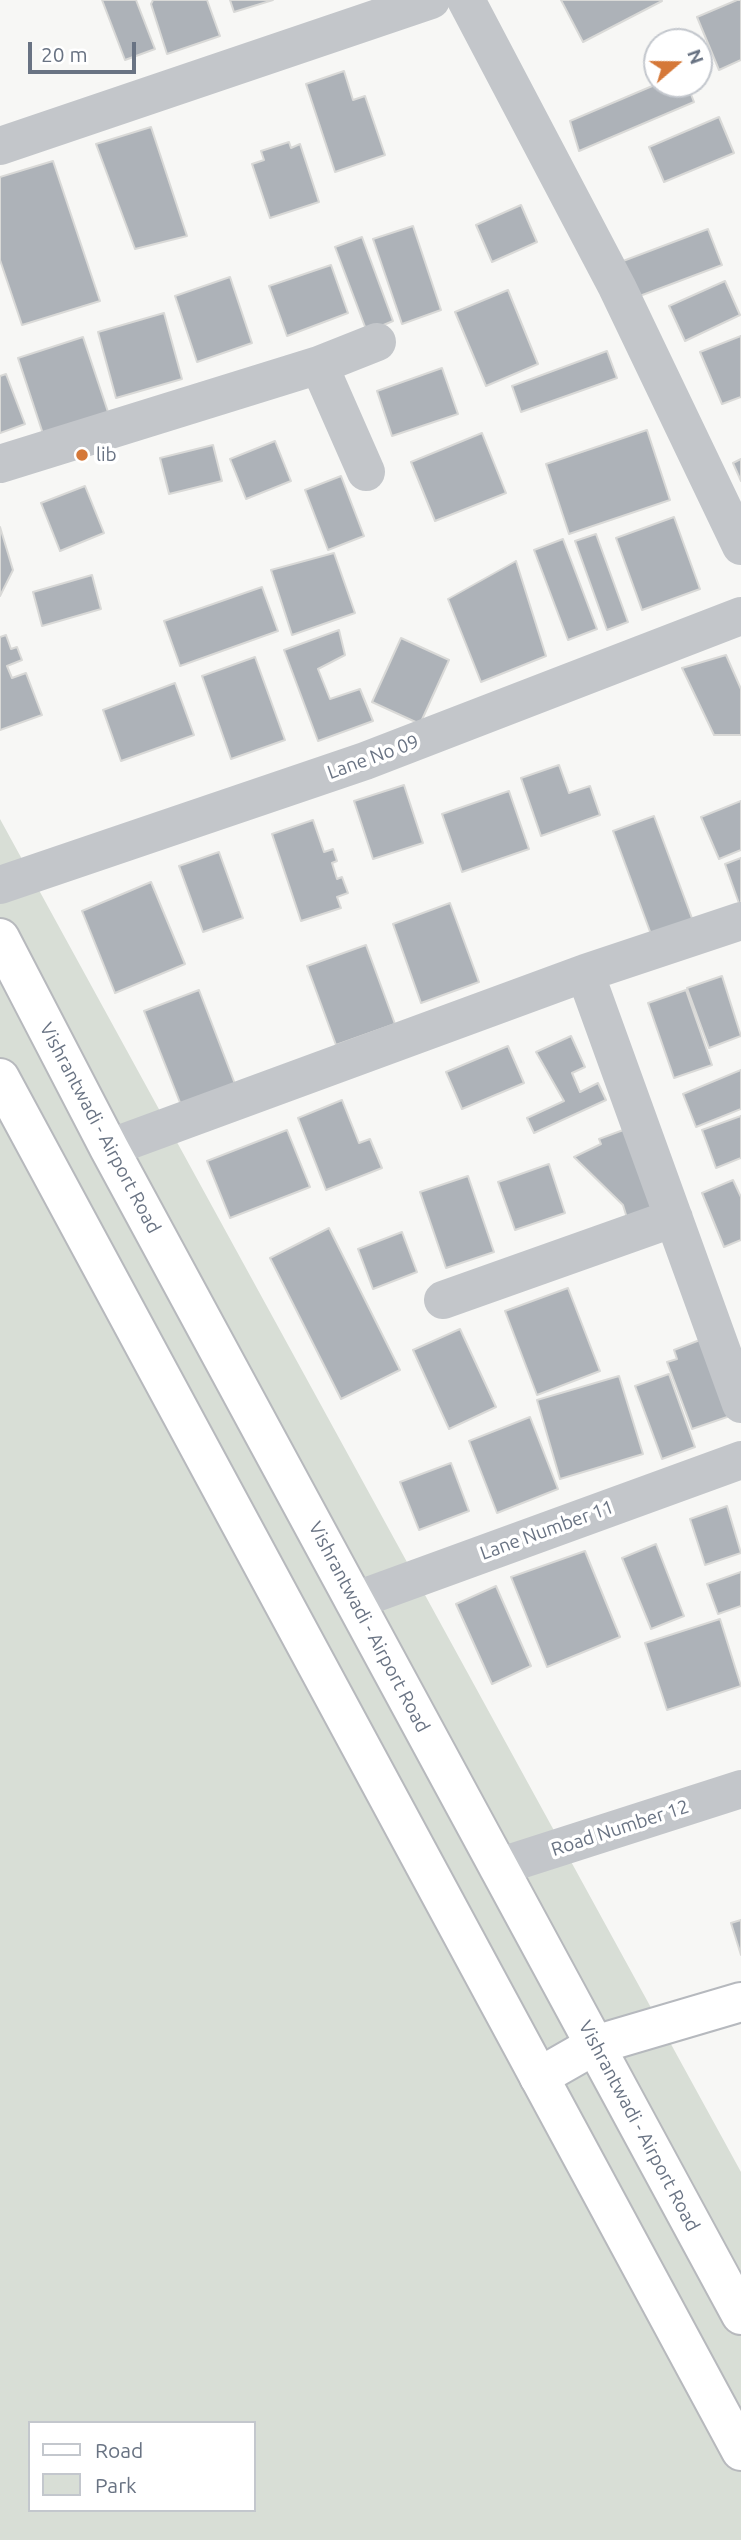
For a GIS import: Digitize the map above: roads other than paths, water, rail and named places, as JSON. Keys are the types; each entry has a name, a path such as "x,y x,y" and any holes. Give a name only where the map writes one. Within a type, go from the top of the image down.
{"main road":[{"name":"Vishrantwadi - Airport Road","path":"0,938 109,1148 741,2315"},
{"path":"0,1078 741,2451"},
{"path":"539,2077 595,2045 741,2002"}],"street":[{"path":"0,146 431,0"},
{"path":"466,0 617,287 741,546"},
{"path":"0,464 319,365 377,342"},
{"path":"319,365 366,472"},
{"name":"Lane No 09","path":"0,885 365,761 741,616"},
{"path":"109,1148 585,973 741,921"},
{"path":"585,973 741,1404"},
{"path":"443,1300 674,1218"},
{"name":"Lane Number 11","path":"354,1601 741,1460"},
{"name":"Road Number 12","path":"498,1867 741,1789"}],"place":[{"name":"lib","path":"82,455"}]}
